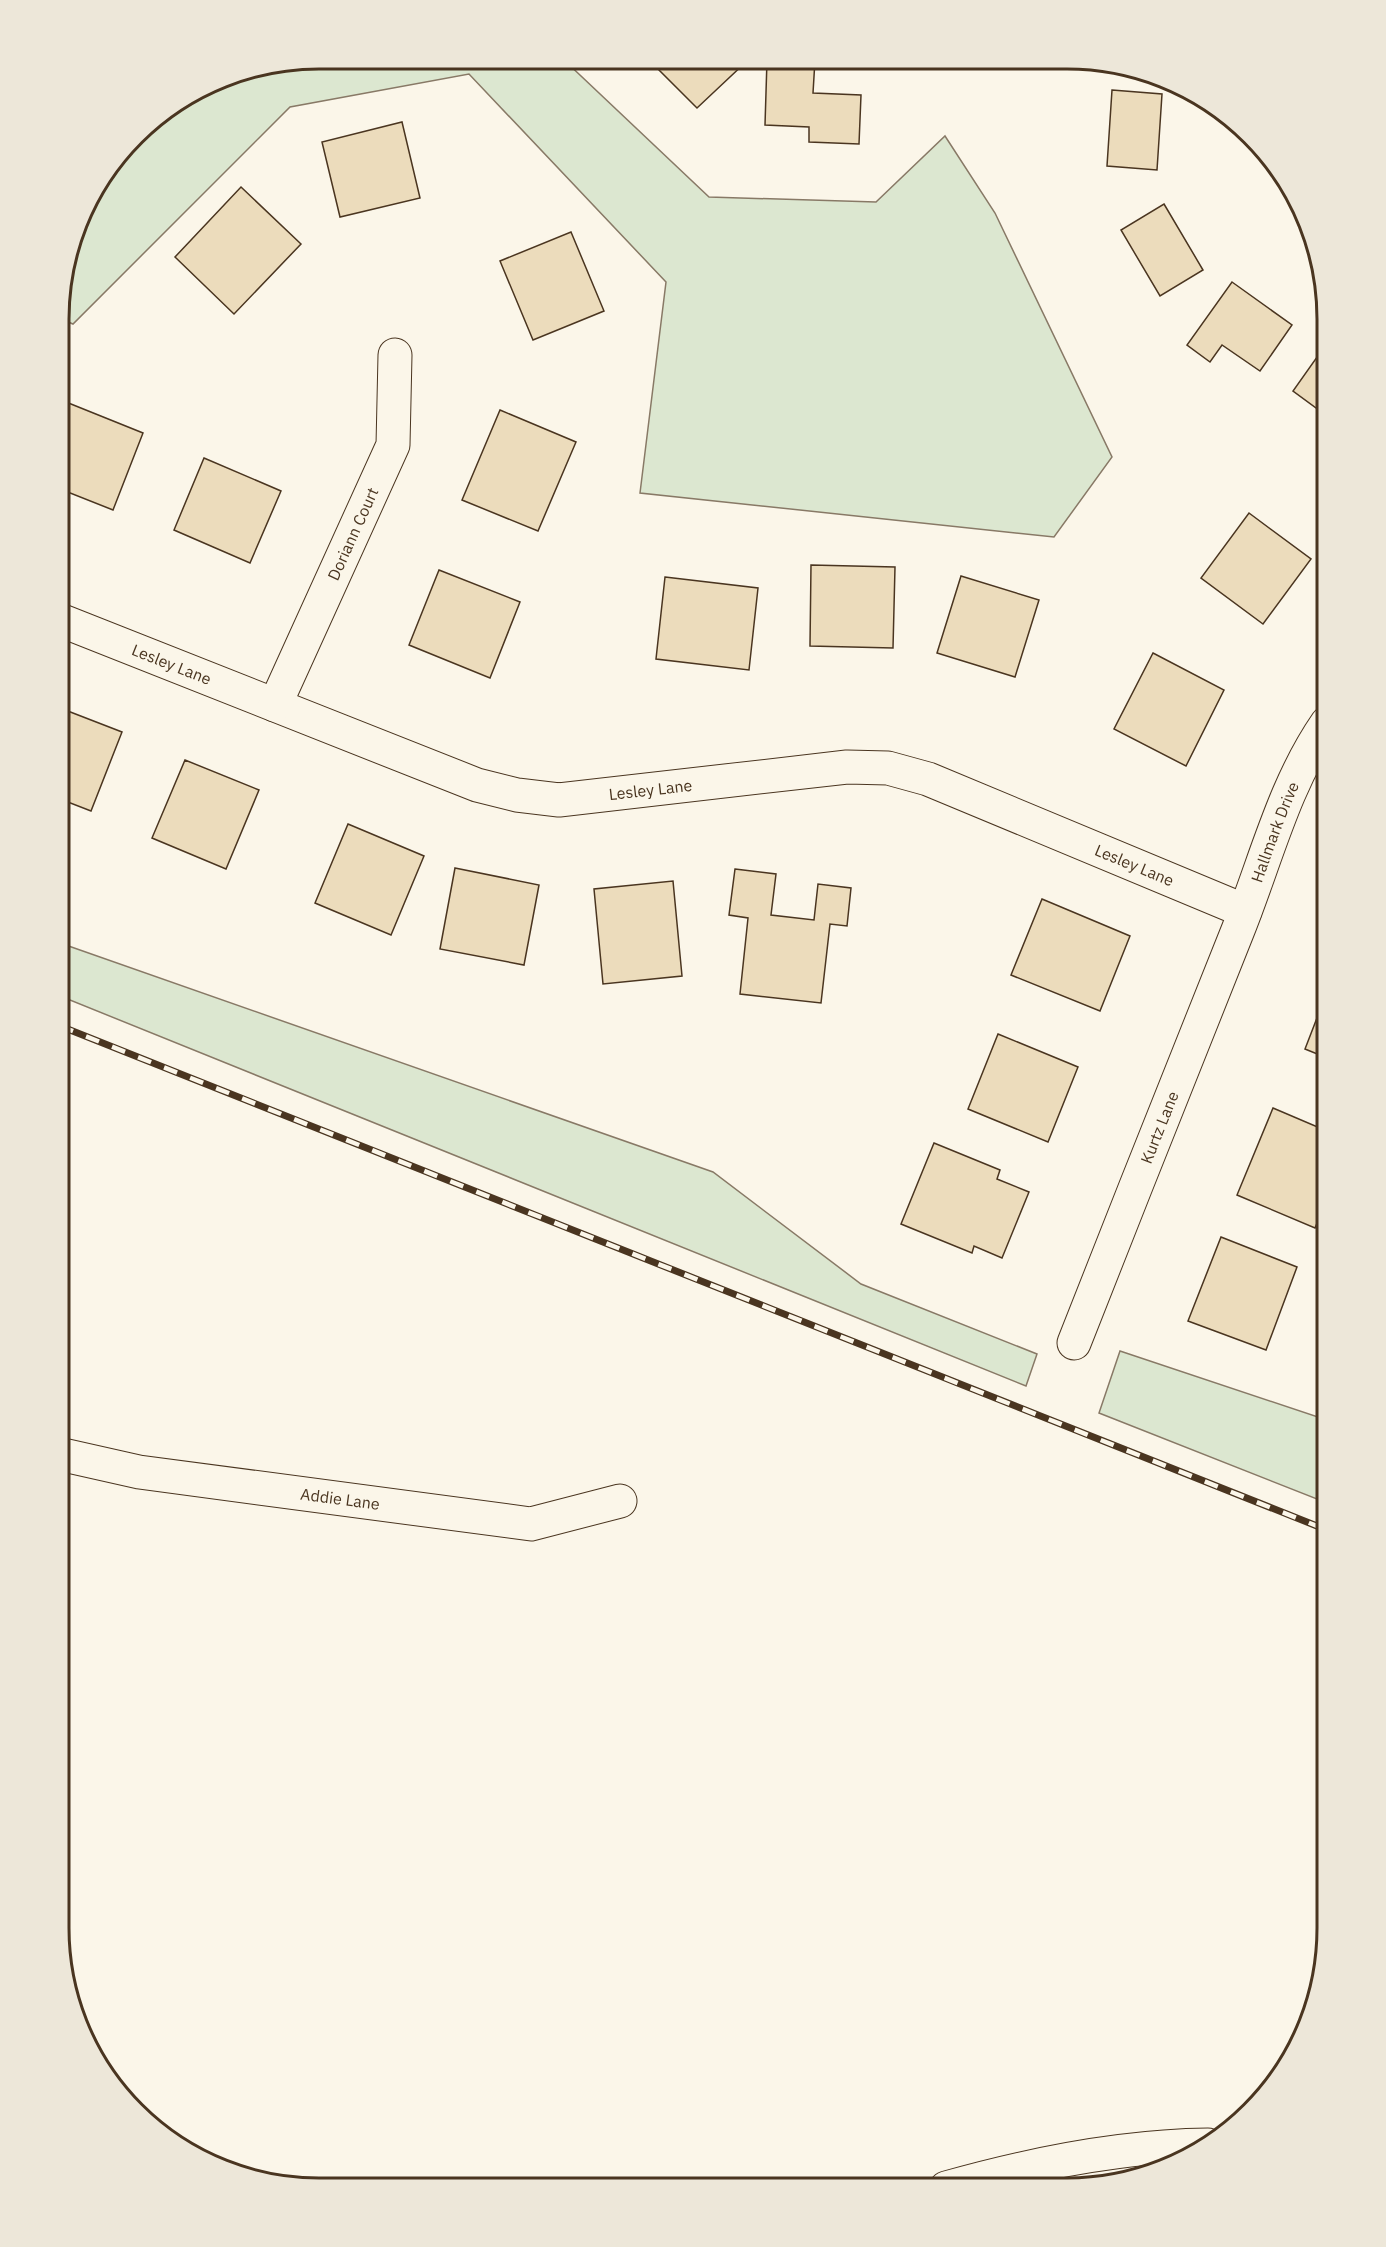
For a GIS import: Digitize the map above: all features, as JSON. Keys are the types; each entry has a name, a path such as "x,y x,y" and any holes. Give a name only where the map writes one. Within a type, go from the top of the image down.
{"street":[{"name":"Doriann Court","path":"275,705 393,445 395,355"},
{"name":"Lesley Lane","path":"69,624 477,785 517,795 559,800 847,767 888,768 928,779 1245,911"},
{"name":"Hallmark Drive","path":"1245,911 1282,806 1317,737"},
{"name":"Kurtz Lane","path":"1074,1343 1245,911"},
{"name":"Addie Lane","path":"69,1456 139,1472 531,1524 621,1502"},
{"path":"986,2178 1062,2159 1192,2145"}],"green space":[{"path":"574,69 709,197 876,202 945,136 995,213 1112,457 1054,537 640,493 666,282 469,74 290,107 73,324 69,322 69,319 74,270 82,238 102,194 142,142 194,102 238,82 286,71"},
{"path":"69,946 713,1172 861,1284 1037,1354 1026,1386 69,1000"},
{"path":"1120,1351 1317,1417 1317,1499 1099,1413"}],"building":[{"path":"660,69 738,69 697,108"},
{"path":"767,69 814,69 813,93 861,95 859,144 809,142 809,127 765,125"},
{"path":"1112,90 1162,94 1157,170 1107,166"},
{"path":"402,122 420,198 340,217 322,142"},
{"path":"241,187 301,244 234,314 175,257"},
{"path":"1164,204 1203,270 1160,296 1121,230"},
{"path":"571,232 604,311 533,340 500,261"},
{"path":"1232,282 1292,325 1260,371 1222,345 1210,362 1187,345"},
{"path":"1317,357 1317,409 1293,391"},
{"path":"69,403 143,433 113,510 69,493"},
{"path":"500,410 576,442 538,531 462,500"},
{"path":"204,458 281,491 250,563 174,530"},
{"path":"1249,513 1311,559 1263,624 1201,578"},
{"path":"811,565 895,567 893,648 810,646"},
{"path":"439,570 520,602 490,678 409,645"},
{"path":"961,576 1039,600 1015,677 937,653"},
{"path":"665,577 758,588 749,670 656,659"},
{"path":"1153,653 1224,690 1186,766 1114,729"},
{"path":"69,711 122,732 91,811 69,802"},
{"path":"185,760 259,790 226,869 152,838"},
{"path":"348,824 424,856 391,935 315,903"},
{"path":"455,868 539,885 524,965 440,949"},
{"path":"735,869 776,874 771,915 814,920 818,884 851,888 847,926 830,924 821,1003 740,994 748,918 729,915"},
{"path":"673,881 682,976 603,984 594,889"},
{"path":"1042,899 1130,936 1100,1011 1011,975"},
{"path":"1317,1018 1317,1054 1305,1049"},
{"path":"998,1034 1078,1067 1048,1142 968,1109"},
{"path":"1273,1108 1317,1127 1317,1223 1315,1228 1237,1195"},
{"path":"934,1143 1000,1170 997,1179 1029,1192 1002,1258 974,1246 972,1253 901,1224"},
{"path":"1221,1237 1297,1267 1266,1350 1188,1321"}],"railway":[{"path":"69,1030 1317,1526"}]}
